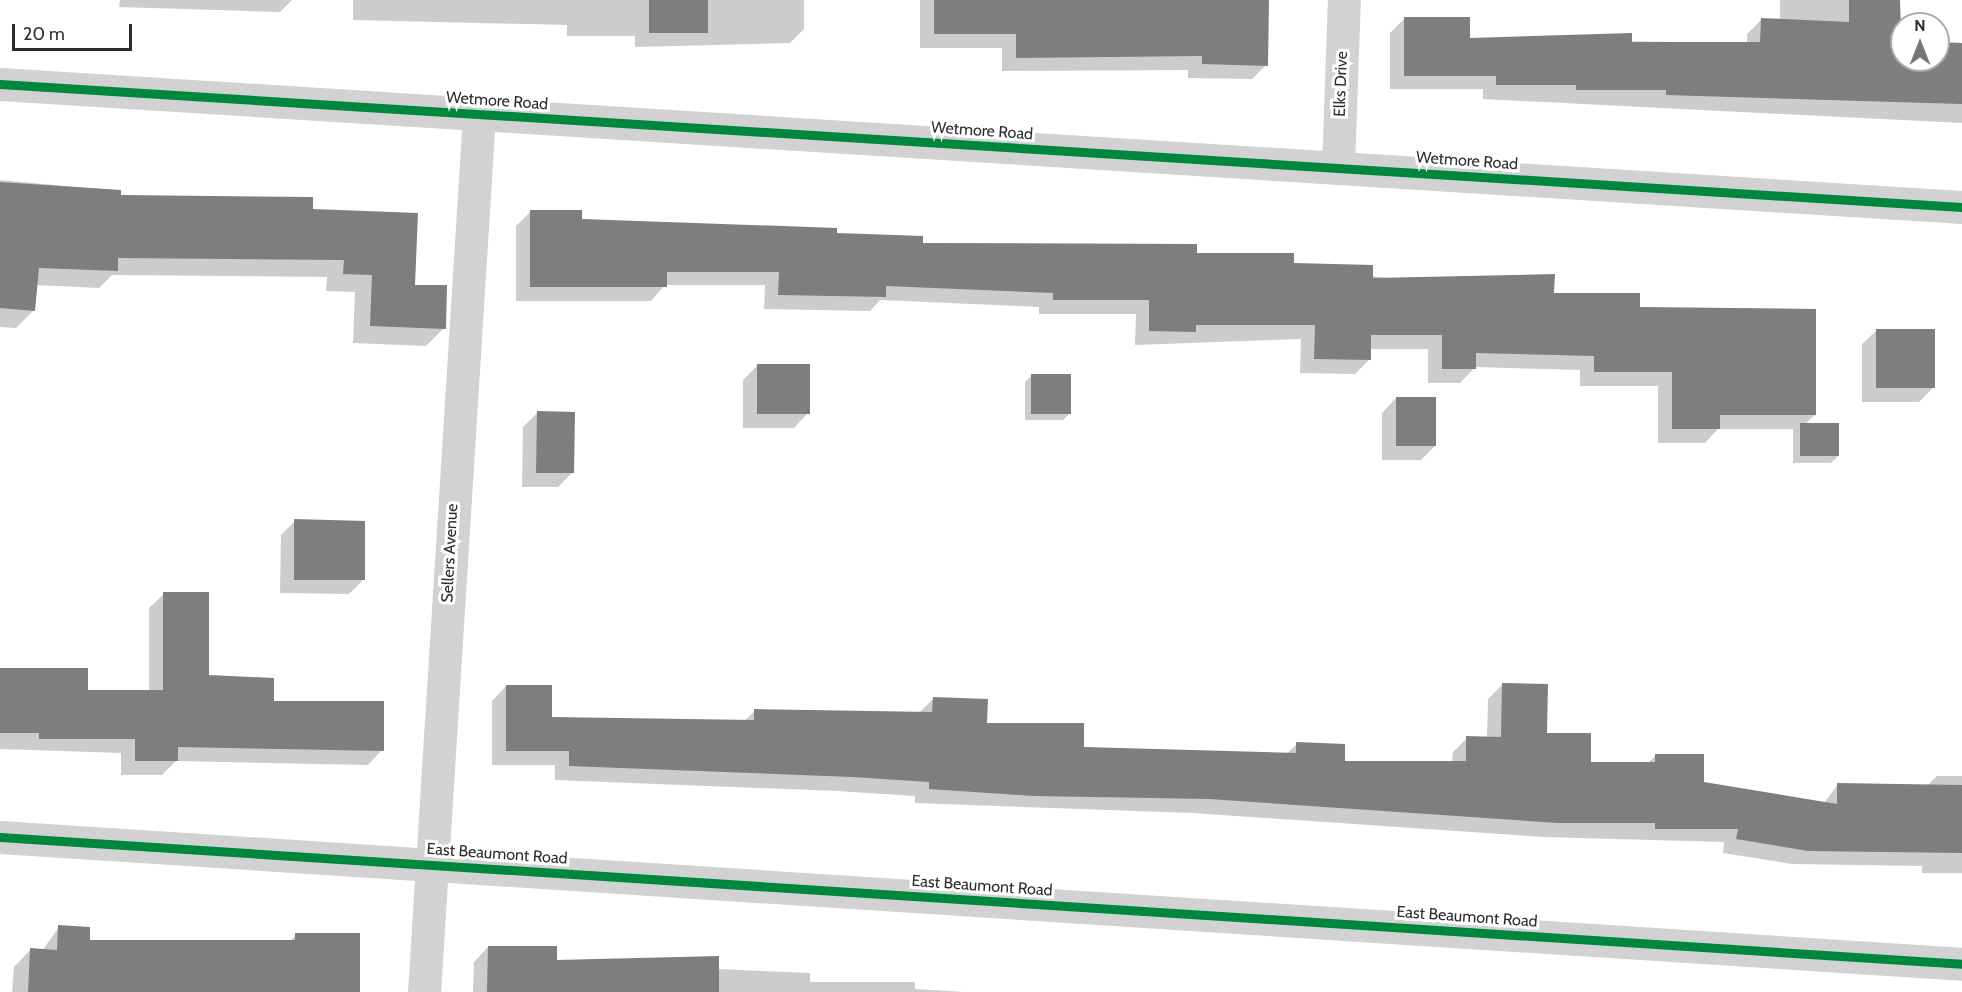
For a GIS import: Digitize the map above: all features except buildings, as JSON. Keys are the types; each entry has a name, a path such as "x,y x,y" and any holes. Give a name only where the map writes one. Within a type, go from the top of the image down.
{"street":[{"name":"Elks Drive","path":"1338,168 1344,0"},
{"name":"Wetmore Road","path":"0,84 1962,207"},
{"name":"Sellers Avenue","path":"424,992 479,115"},
{"name":"East Beaumont Road","path":"0,837 1962,964"}],"cycle path":[{"path":"0,84 1962,207"},
{"path":"0,837 1962,964"}]}
